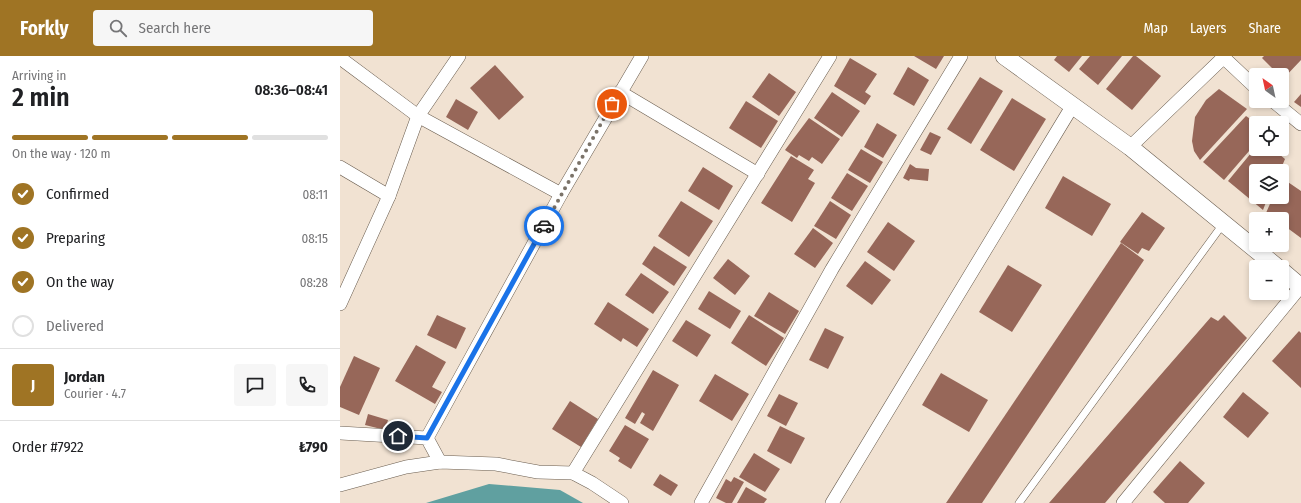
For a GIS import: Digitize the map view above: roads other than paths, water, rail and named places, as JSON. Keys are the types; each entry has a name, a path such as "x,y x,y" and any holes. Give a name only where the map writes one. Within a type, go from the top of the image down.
{"street":[{"path":"340,304 389,196 418,116 459,56"},
{"path":"427,438 561,194 642,56"},
{"path":"573,473 830,56"},
{"path":"701,503 832,269 961,56"},
{"path":"1004,56 1130,147 1268,260"},
{"path":"1130,147 1223,56 1249,81"},
{"path":"340,58 418,116 561,194"},
{"path":"620,92 758,174"},
{"path":"832,503 1072,105"},
{"path":"1282,108 1301,124"},
{"path":"340,167 389,196"},
{"path":"1122,503 1301,286 1289,277"},
{"path":"340,433 427,438"},
{"path":"427,438 440,462"},
{"path":"340,485 406,467 440,462 496,464 538,472 573,473 592,483 622,503"}],"lane":[{"path":"1019,503 1224,224"}],"water":[{"path":"489,484 560,490 583,503 426,503"}]}
